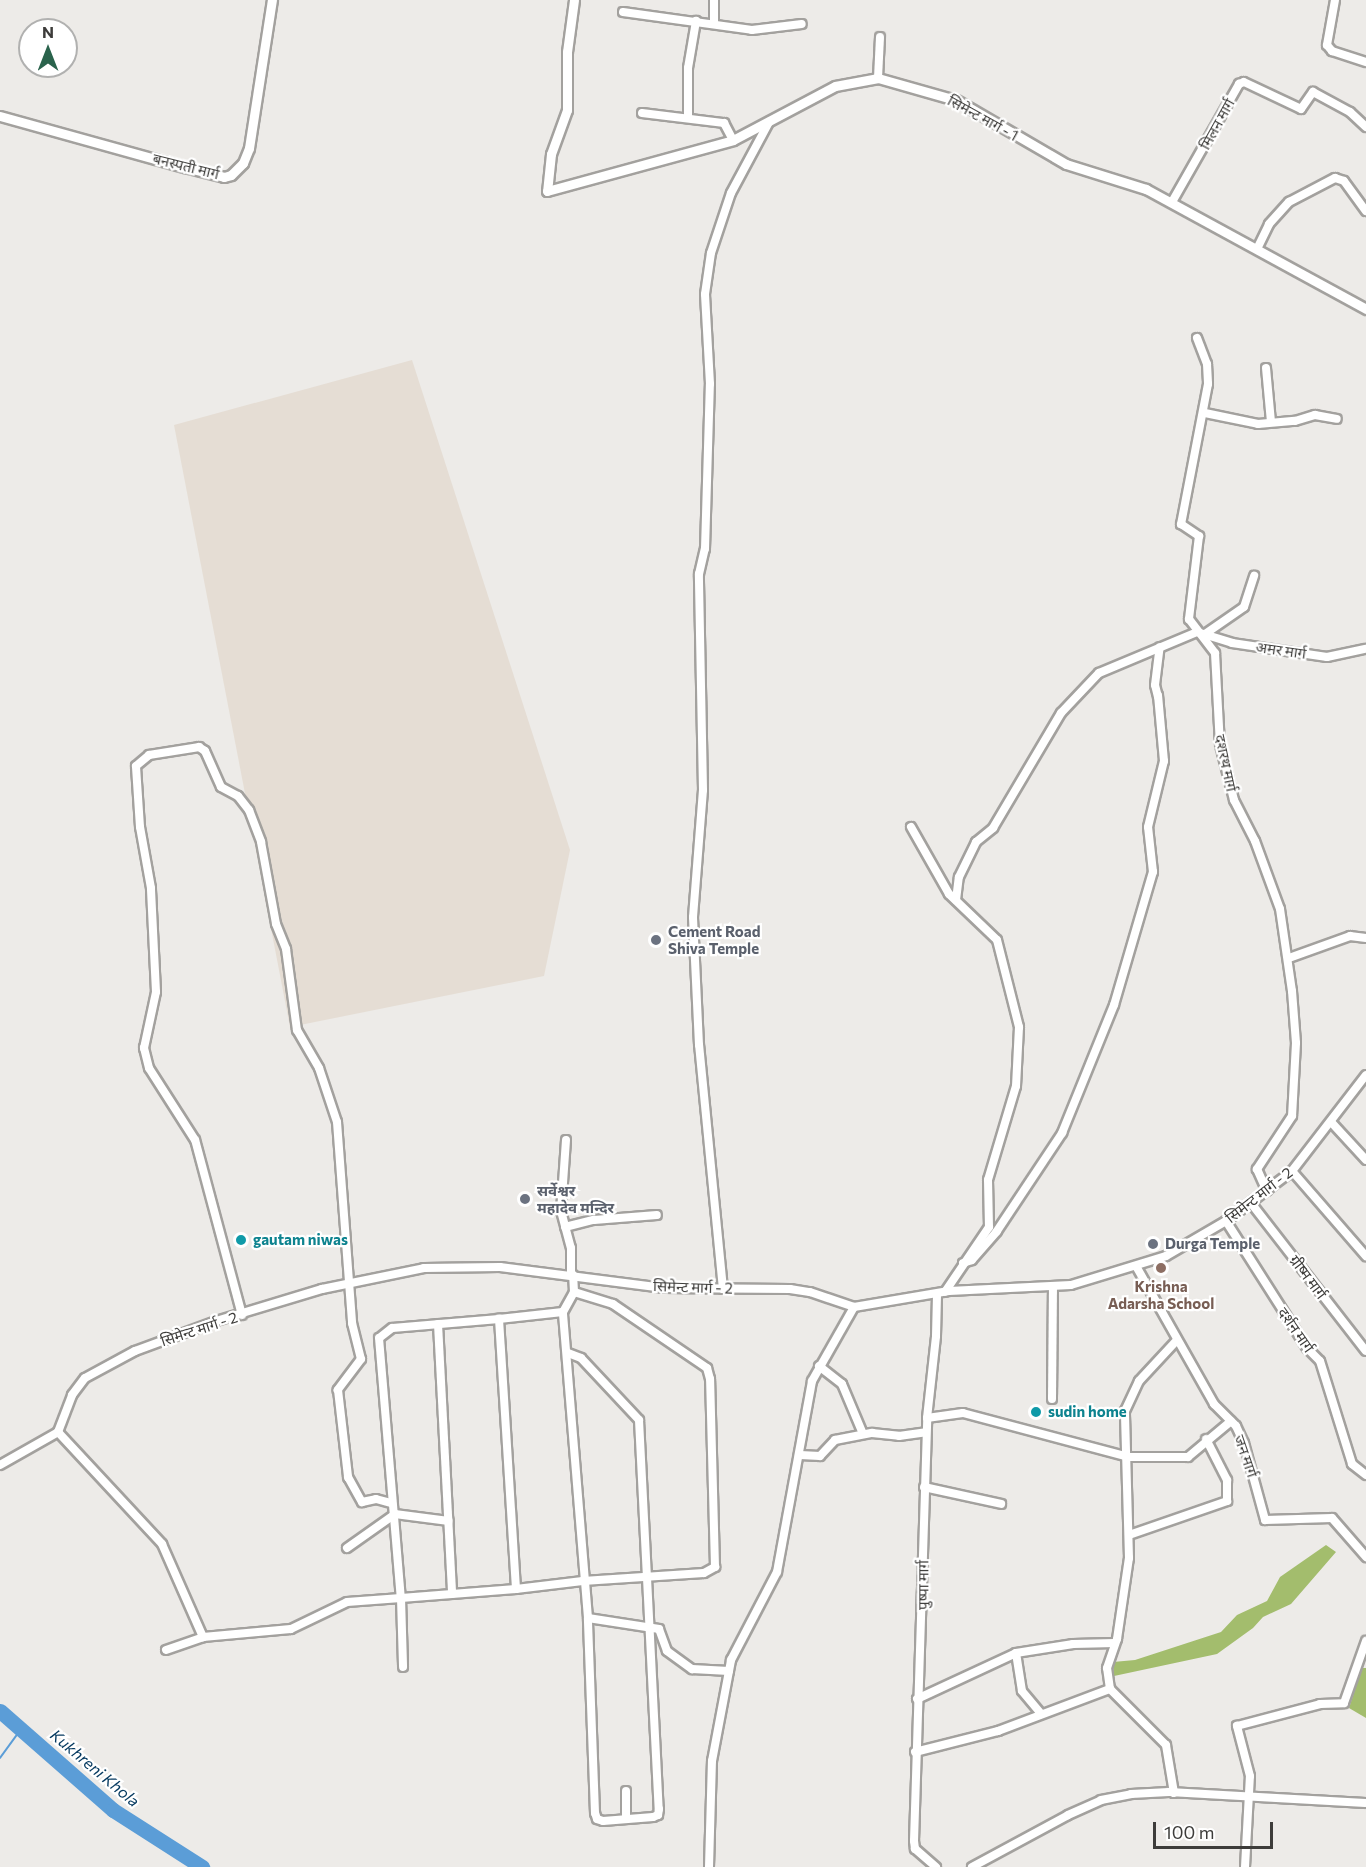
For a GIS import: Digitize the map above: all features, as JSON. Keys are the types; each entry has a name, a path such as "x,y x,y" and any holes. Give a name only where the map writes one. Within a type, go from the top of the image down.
{"street":[{"name":"बनस्पती मार्ग","path":"0,116 224,177 243,163 249,148 272,0"},
{"name":"सिमेन्ट मार्ग - 1","path":"574,0 567,52 567,110 551,154 547,191 733,140 835,86 878,78 956,100 1066,164 1146,189 1258,247 1365,308"},
{"path":"714,0 714,23"},
{"path":"1335,0 1327,45 1332,51 1366,62"},
{"path":"623,12 758,31 802,24"},
{"path":"688,118 687,78 696,21"},
{"path":"878,78 880,37"},
{"name":"मिलन मार्ग","path":"1172,202 1239,84 1244,82 1300,109 1313,92 1365,124"},
{"path":"642,112 728,124 733,140"},
{"path":"723,1289 699,1045 693,917 703,790 699,574 705,549 710,384 705,294 711,253 730,193 771,118"},
{"path":"1258,247 1269,224 1288,202 1335,178 1344,181 1366,211"},
{"name":"दशरथ मार्ग","path":"1197,338 1207,364 1205,413 1181,524 1199,536 1189,620 1209,641 1215,653 1220,745 1234,800 1255,841 1281,909 1296,1043 1292,1116 1257,1169 1267,1191"},
{"path":"1266,368 1271,422"},
{"path":"1205,413 1258,424 1315,415 1337,419"},
{"path":"956,900 959,878 976,842 993,828 1069,703 1099,673 1160,647 1201,634 1244,607 1254,576"},
{"name":"अमर मार्ग","path":"1201,634 1232,643 1327,657 1366,650"},
{"path":"963,1263 972,1260 997,1231 1062,1133 1114,1005 1153,872 1148,827 1164,761 1155,685 1160,647"},
{"path":"242,1315 195,1140 149,1068 144,1048 156,992 151,888 140,827 136,766 149,755 199,747 205,751 221,787 238,796 249,810 261,842 276,924 286,949 297,1030 320,1068 337,1122 351,1283 351,1323 361,1359 338,1390 348,1477 362,1502 376,1499 391,1503"},
{"path":"911,827 956,900 997,940 1006,984 1014,996 1020,1046 1016,1086 988,1180 989,1227 941,1293"},
{"path":"1288,958 1350,936 1366,938"},
{"name":"सिमेन्ट मार्ग - 2","path":"58,1432 72,1395 85,1378 135,1351 242,1315 351,1283 424,1268 500,1267 664,1288 810,1292 854,1307 941,1293 1071,1285 1166,1256 1226,1221 1292,1171 1332,1123 1366,1075"},
{"path":"1332,1123 1366,1160"},
{"path":"566,1140 561,1211 573,1260 574,1292 563,1312 568,1353 583,1581 588,1618 595,1814 597,1819 603,1821 658,1815 639,1420 581,1358 568,1353"},
{"path":"1292,1171 1366,1256"},
{"name":"ग्रीष्म मार्ग","path":"1251,1203 1366,1351"},
{"path":"565,1227 594,1220 657,1215"},
{"name":"दर्शन मार्ग","path":"1226,1221 1307,1348 1320,1361 1352,1464 1366,1475"},
{"name":"जन मार्ग","path":"1136,1266 1214,1404 1231,1421 1244,1443 1265,1520 1332,1518 1366,1557"},
{"path":"1052,1399 1053,1286"},
{"path":"166,1650 203,1637 291,1629 346,1602 704,1573 715,1567 710,1378 706,1368 613,1304 574,1292"},
{"name":"पुष्पा मार्ग","path":"936,1867 915,1849 915,1752 924,1610 926,1432 941,1293"},
{"path":"709,1867 712,1761 729,1671 741,1636 764,1603 777,1572 787,1505 800,1455 812,1381 854,1307"},
{"path":"403,1666 401,1598 395,1514 391,1503 380,1338 392,1328 563,1312"},
{"path":"499,1319 516,1589"},
{"path":"438,1324 452,1594"},
{"path":"1174,1793 1162,1736 1110,1689 1107,1668 1115,1643 1130,1558 1125,1411 1131,1394 1177,1340"},
{"path":"819,1366 842,1384 863,1434"},
{"path":"927,1418 963,1413 1128,1456 1188,1457 1206,1439 1231,1421"},
{"path":"0,1466 58,1432 162,1544 177,1570 203,1637"},
{"path":"800,1455 820,1456 835,1440 863,1434 926,1432"},
{"path":"1129,1534 1227,1501 1227,1480 1206,1439"},
{"path":"924,1486 1002,1504"},
{"path":"347,1548 395,1514 449,1521"},
{"path":"588,1618 649,1627 663,1633 667,1651 692,1669 729,1671"},
{"path":"1245,1867 1251,1798 1249,1765 1237,1726 1320,1704 1344,1703 1366,1641"},
{"path":"917,1699 1016,1653 1073,1644 1115,1643"},
{"path":"1016,1653 1022,1691 1041,1714"},
{"path":"915,1752 998,1731 1110,1689"},
{"path":"626,1791 626,1819"},
{"path":"972,1867 1101,1800 1174,1793 1366,1803"}],"shaded area":[{"path":"412,360 570,850 544,976 290,1027 174,425"}],"green space":[{"path":"1326,1545 1336,1552 1291,1604 1263,1617 1253,1628 1217,1654 1114,1676 1113,1662 1135,1660 1221,1632 1237,1615 1267,1601 1280,1577"},
{"path":"1362,1668 1366,1668 1366,1718 1349,1708"}],"waterway":[{"name":"Kukhreni Khola","path":"0,1711 113,1810 202,1867"},
{"path":"0,1758 21,1729"}],"place":[{"name":"Cement Road Shiva Temple","path":"656,940"},
{"name":"सर्वेश्वर महादेव मन्दिर","path":"525,1199"},
{"name":"gautam niwas","path":"241,1240"},
{"name":"Durga Temple","path":"1153,1244"},
{"name":"Krishna Adarsha School","path":"1161,1268"},
{"name":"sudin home","path":"1036,1412"}]}
